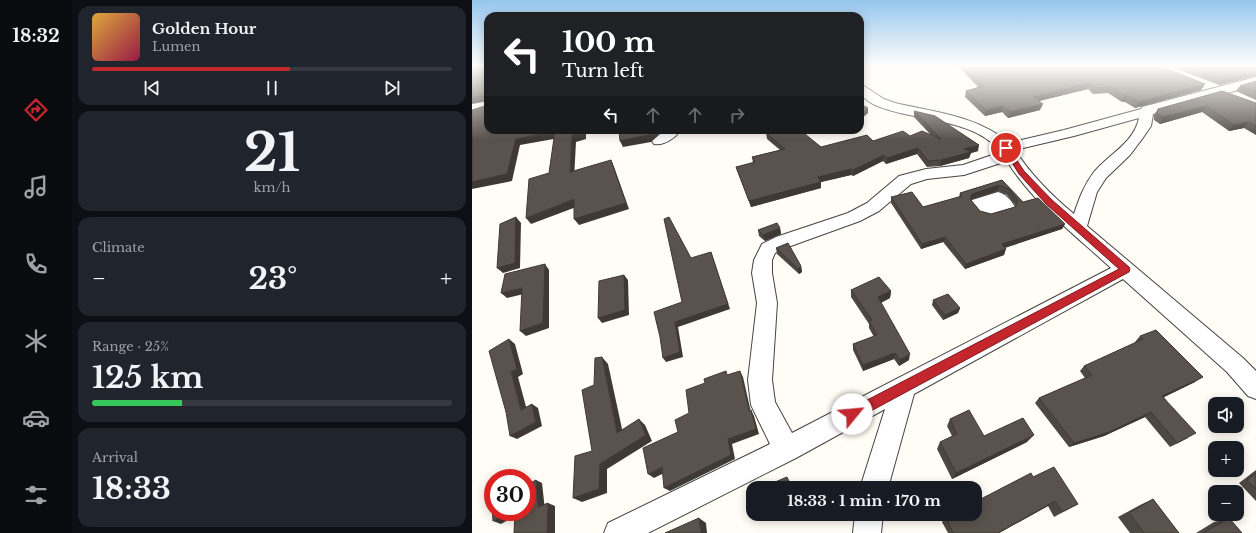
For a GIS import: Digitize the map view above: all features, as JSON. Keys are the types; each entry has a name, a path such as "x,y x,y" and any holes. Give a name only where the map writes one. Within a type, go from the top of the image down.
{"street":[{"path":"788,449 763,405 760,380 767,303 762,273 763,260 768,249 782,242 854,218 873,207 905,180 926,174 964,170 999,159 1008,151 1216,91"},
{"path":"1221,91 1241,99"},
{"path":"864,92 879,102 891,106 971,125 997,140 1008,151 1022,173 1049,202 1235,366 1256,388"},
{"path":"1078,228 1089,192 1100,175 1125,152 1137,136 1144,126 1147,110"},
{"path":"659,141 669,134"},
{"path":"618,533 788,449 1125,269"},
{"path":"876,481 904,387"},
{"path":"868,533 869,521"}],"building":[{"path":"472,91 484,91 484,95 472,97"},
{"path":"966,91 1058,91 1033,97 1043,104 1010,112 1003,106 986,110"},
{"path":"1117,91 1180,91 1139,102"},
{"path":"1222,91 1256,103 1256,126 1249,122 1234,125 1206,106 1163,117 1157,114 1158,109"},
{"path":"484,106 484,134 540,134 516,139 507,174 472,182 472,110"},
{"path":"864,106 868,108 864,112"},
{"path":"914,111 935,116 979,145 964,149 971,152 941,160 928,161 918,148 887,158 884,155 853,170 851,169 818,177 821,182 749,201 736,167 755,162 752,157 785,149 767,134 805,134 821,147 867,135 873,141 903,131 910,136 922,131 941,139"},
{"path":"555,134 578,134 572,135 570,172 611,160 626,203 574,219 574,199 526,218 529,179 549,173"},
{"path":"619,134 649,134 648,135 620,141"},
{"path":"1002,180 1023,202 1038,198 1065,224 1002,244 1006,249 966,264 945,237 922,244 891,197 912,192 923,207 962,196 960,193","holes":["999,185 1009,189 1018,201 1015,207 991,214 980,211 970,199 972,194"]},
{"path":"516,217 515,263 497,268 500,224"},
{"path":"669,217 691,258 711,252 728,304 675,322 680,352 663,358 654,312 682,302 664,219"},
{"path":"777,223 780,228 763,235 758,230"},
{"path":"788,243 801,266 798,269 776,248"},
{"path":"545,264 543,323 520,331 522,288 501,293 505,274"},
{"path":"624,275 625,310 598,318 599,281"},
{"path":"879,277 891,291 878,297 910,354 900,360 895,353 863,365 853,344 877,335 869,321 872,320 851,290"},
{"path":"948,294 960,308 945,315 933,300"},
{"path":"1156,330 1203,377 1162,396 1196,433 1177,443 1151,412 1109,432 1074,443 1039,398 1092,375 1084,366 1143,339 1140,336"},
{"path":"509,339 517,369 511,372 521,410 532,404 536,422 510,436 506,412 489,351"},
{"path":"602,357 617,433 639,419 646,435 600,464 599,489 573,498 575,456 592,451 582,390 594,385 595,358"},
{"path":"726,371 727,375 740,371 749,411 751,410 756,429 728,439 731,455 664,488 662,467 648,474 643,448 678,432 675,420 689,413 686,390 705,383 704,379"},
{"path":"969,410 984,436 1023,418 1034,435 956,473 940,442 957,434 950,419"},
{"path":"1054,467 1078,504 1062,512 1055,501 998,533 953,533 948,521 982,521 982,498 1031,473 1033,477"},
{"path":"1256,473 1256,489 1247,480"},
{"path":"787,477 788,481 778,481"},
{"path":"536,480 538,507 548,503 547,533 514,533 515,521 536,521"},
{"path":"1153,499 1179,533 1144,533 1129,513"},
{"path":"699,518 701,533 665,533"},
{"path":"1224,521 1232,521 1242,533 1203,533"}],"route":[{"path":"852,414 1125,269 1049,202 1022,173 1006,148"}]}
